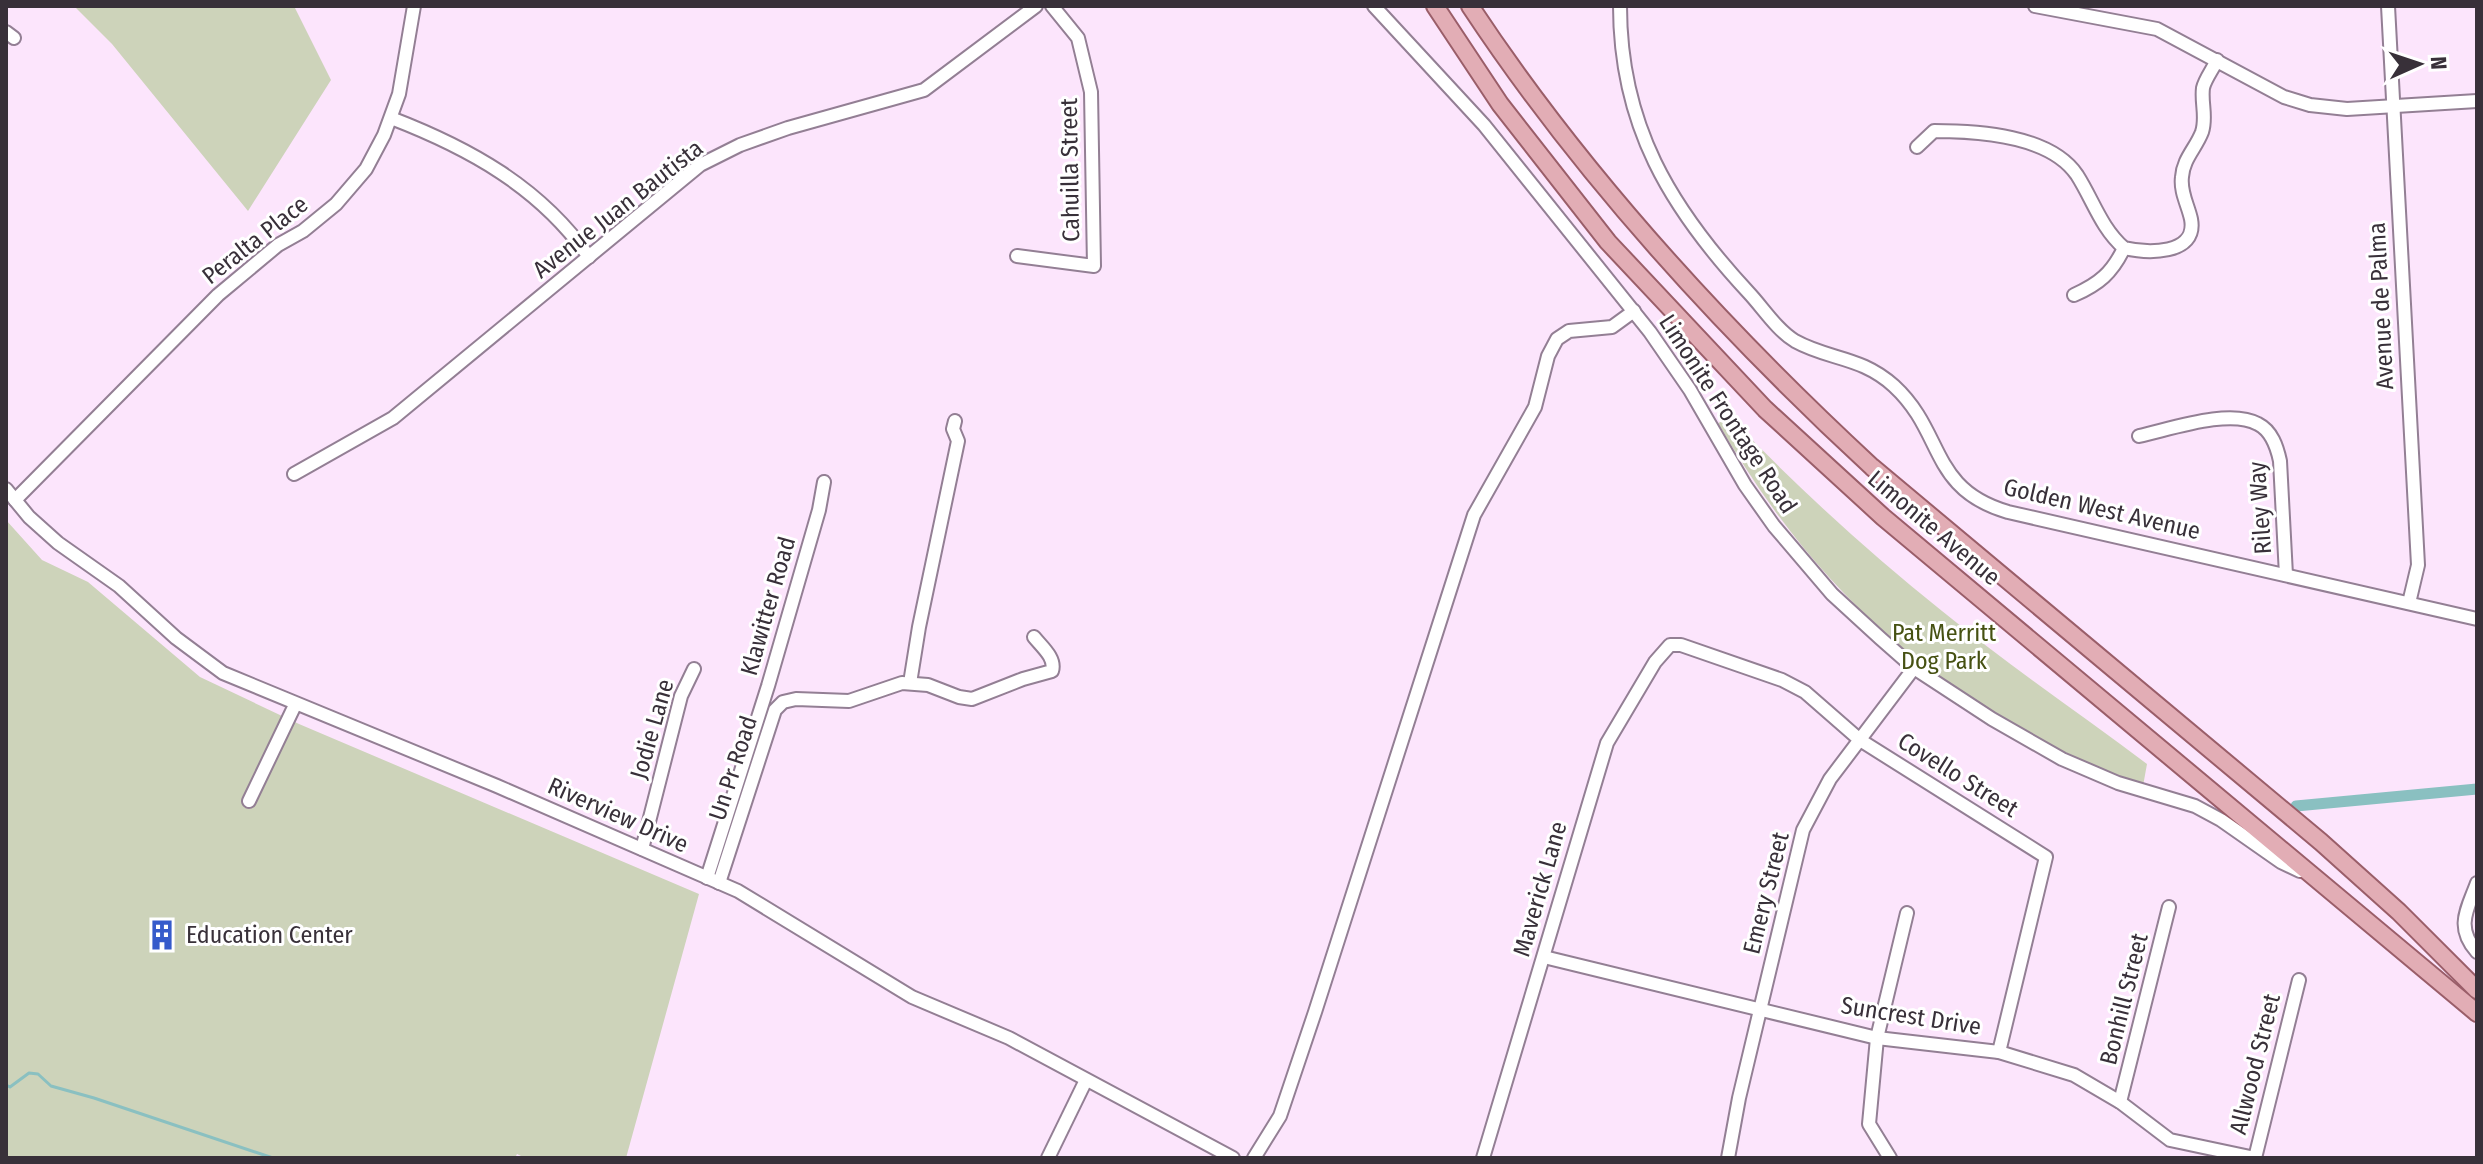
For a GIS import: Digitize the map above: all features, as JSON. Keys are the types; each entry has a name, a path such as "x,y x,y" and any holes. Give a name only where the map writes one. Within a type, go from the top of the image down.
{"main road":[{"name":"Limonite Avenue","path":"1435,6 1500,104 1608,242 1765,409 1883,517 2477,1013"},
{"name":"Limonite Avenue","path":"1470,6 1508,62 1615,200 1737,337 1801,401 1872,467 2321,842 2399,912 2477,990"}],"street":[{"name":"Peralta Place","path":"15,500 218,295 278,245 303,231 336,204 366,169 391,118 402,82 414,6"},
{"name":"Avenue Juan Bautista","path":"294,474 393,418 700,165 740,145 788,128 924,90 1036,6"},
{"name":"Cahuilla Street","path":"1017,256 1094,266 1091,92 1078,38 1052,6"},
{"name":"Limonite Frontage Road","path":"1374,6 1484,125 1634,311 1690,390 1745,485 1774,526 1832,594 1914,668 1992,719 2062,759 2118,783 2195,806 2221,820 2281,862 2319,880"},
{"name":"Golden West Avenue","path":"1620,6 1630,94 1664,183 1690,225 1793,340 1861,364 1893,385 1921,420 1949,475 1974,499 2008,512 2477,619"},
{"path":"2035,6 2148,26 2176,37 2295,101 2330,109 2477,101"},
{"name":"Avenue de Palma","path":"2388,6 2418,565 2409,603"},
{"path":"1917,147 1934,131 1965,131 2043,147 2061,157 2076,174 2104,225 2124,248 2147,252 2173,248 2183,243 2190,234 2192,221 2181,187 2182,173 2187,157 2201,134 2205,121 2203,87 2217,60"},
{"path":"391,118 472,153 519,184 567,227 589,257"},
{"path":"2074,295 2098,284 2110,274 2124,248"},
{"path":"1254,1158 1280,1116 1474,515 1535,407 1548,356 1557,339 1569,331 1612,327 1634,311"},
{"name":"Riley Way","path":"2139,436 2241,417 2262,425 2276,444 2280,461 2286,575"},
{"path":"910,683 958,441 953,429 955,421"},
{"name":"Klawitter Road","path":"713,880 819,510 824,482"},
{"name":"Riverview Drive","path":"6,489 58,543 119,586 199,657 223,673 497,786 738,891 912,997 1009,1038 1233,1158"},
{"name":"Un Pr Road","path":"713,880 778,708 783,702 796,699 849,701 902,683 928,685 972,699 1023,679 1048,674 1054,665 1034,637"},
{"name":"Covello Street","path":"1670,645 1681,645 1782,680 1805,692 1860,740 2046,857 1999,1052"},
{"name":"Maverick Lane","path":"1483,1158 1607,743 1655,662 1670,645"},
{"name":"Emery Street","path":"1728,1158 1803,830 1830,779 1914,668"},
{"name":"Jodie Lane","path":"642,849 681,696 694,669"},
{"path":"763,702 778,708"},
{"path":"249,801 295,705"},
{"path":"2477,883 2466,912 2464,931 2477,952"},
{"name":"Bonhill Street","path":"2120,1102 2169,907"},
{"path":"1890,1158 1869,1124 1877,1038 1907,913"},
{"name":"Suncrest Drive","path":"1544,957 1877,1038 1999,1052 2074,1075 2120,1102 2170,1140 2255,1158"},
{"name":"Allwood Street","path":"2255,1158 2299,980"},
{"path":"1048,1158 1086,1080"}],"green space":[{"path":"74,6 294,6 331,80 248,211 112,44"},
{"name":"Pat Merritt Dog Park","path":"1731,418 1807,494 1914,588 1992,651 2147,764 2143,786 2069,757 2027,734 1977,703 1890,637 1851,600 1781,519 1718,423"},
{"path":"6,520 42,560 88,582 200,677 299,724 699,894 626,1158 525,1158 517,1154 515,1158 6,1158"}],"waterway":[{"path":"2296,806 2477,789"},
{"path":"6,1085 10,1087 29,1073 38,1074 51,1086 273,1158"}],"place":[{"name":"Education Center","path":"162,935"}]}
